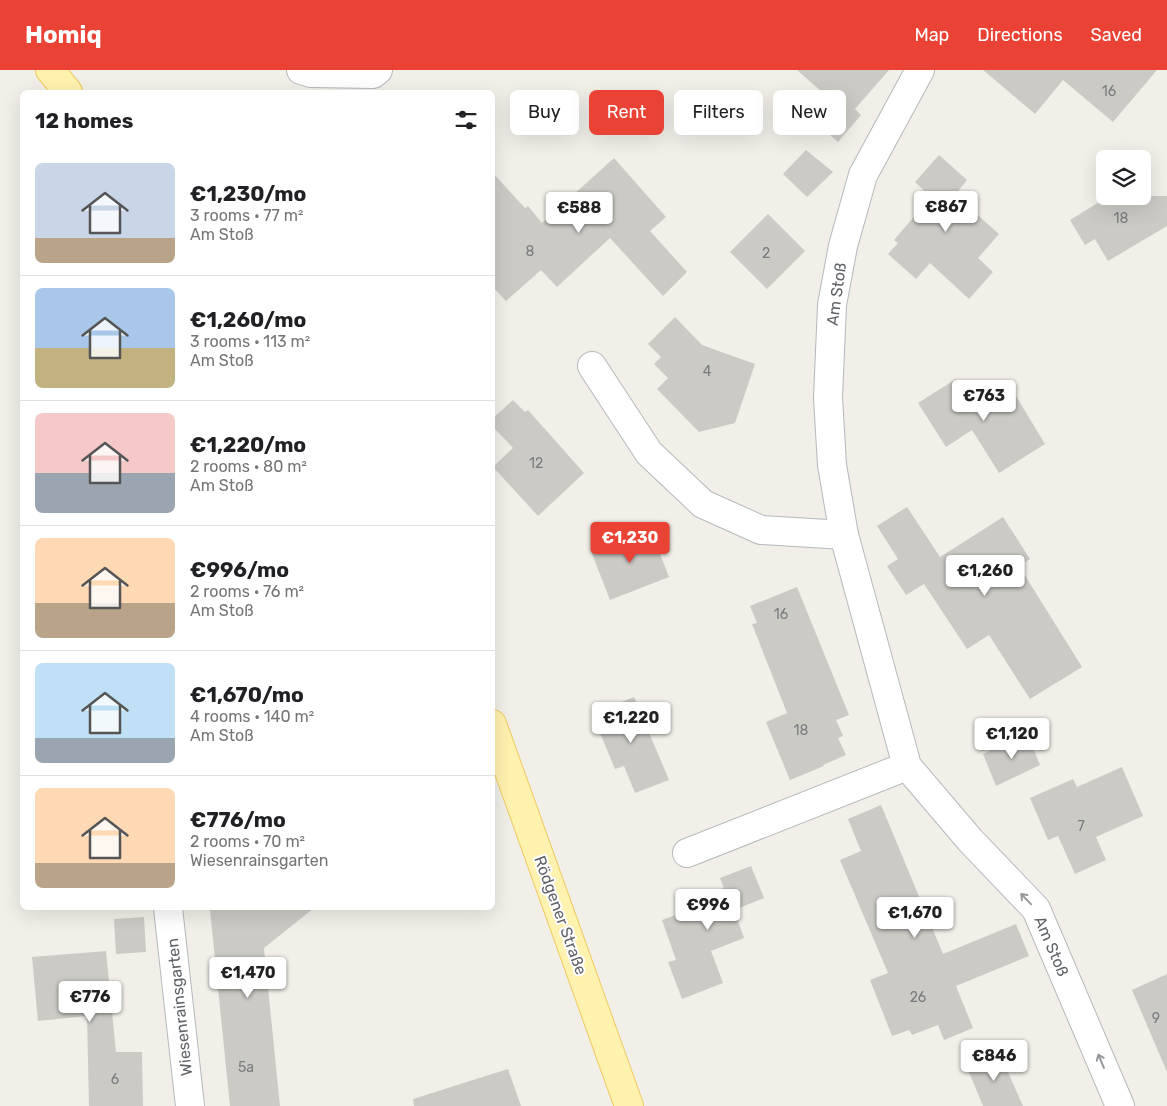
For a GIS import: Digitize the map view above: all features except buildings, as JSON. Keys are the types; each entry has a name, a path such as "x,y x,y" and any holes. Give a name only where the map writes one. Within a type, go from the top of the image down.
{"main road":[{"path":"50,70 66,90"},
{"name":"Rödgener Straße","path":"495,732 629,1106"}],"street":[{"path":"300,70 311,73 373,74 378,70"},
{"name":"Am Stoß","path":"920,70 863,175 843,246 832,305 828,398 832,465 844,535 907,766 970,840 1036,909 1120,1106"},
{"path":"592,366 649,453 703,504 761,530 844,535"},
{"path":"687,853 907,766"},
{"name":"Wiesenrainsgarten","path":"168,910 190,1106"}]}
